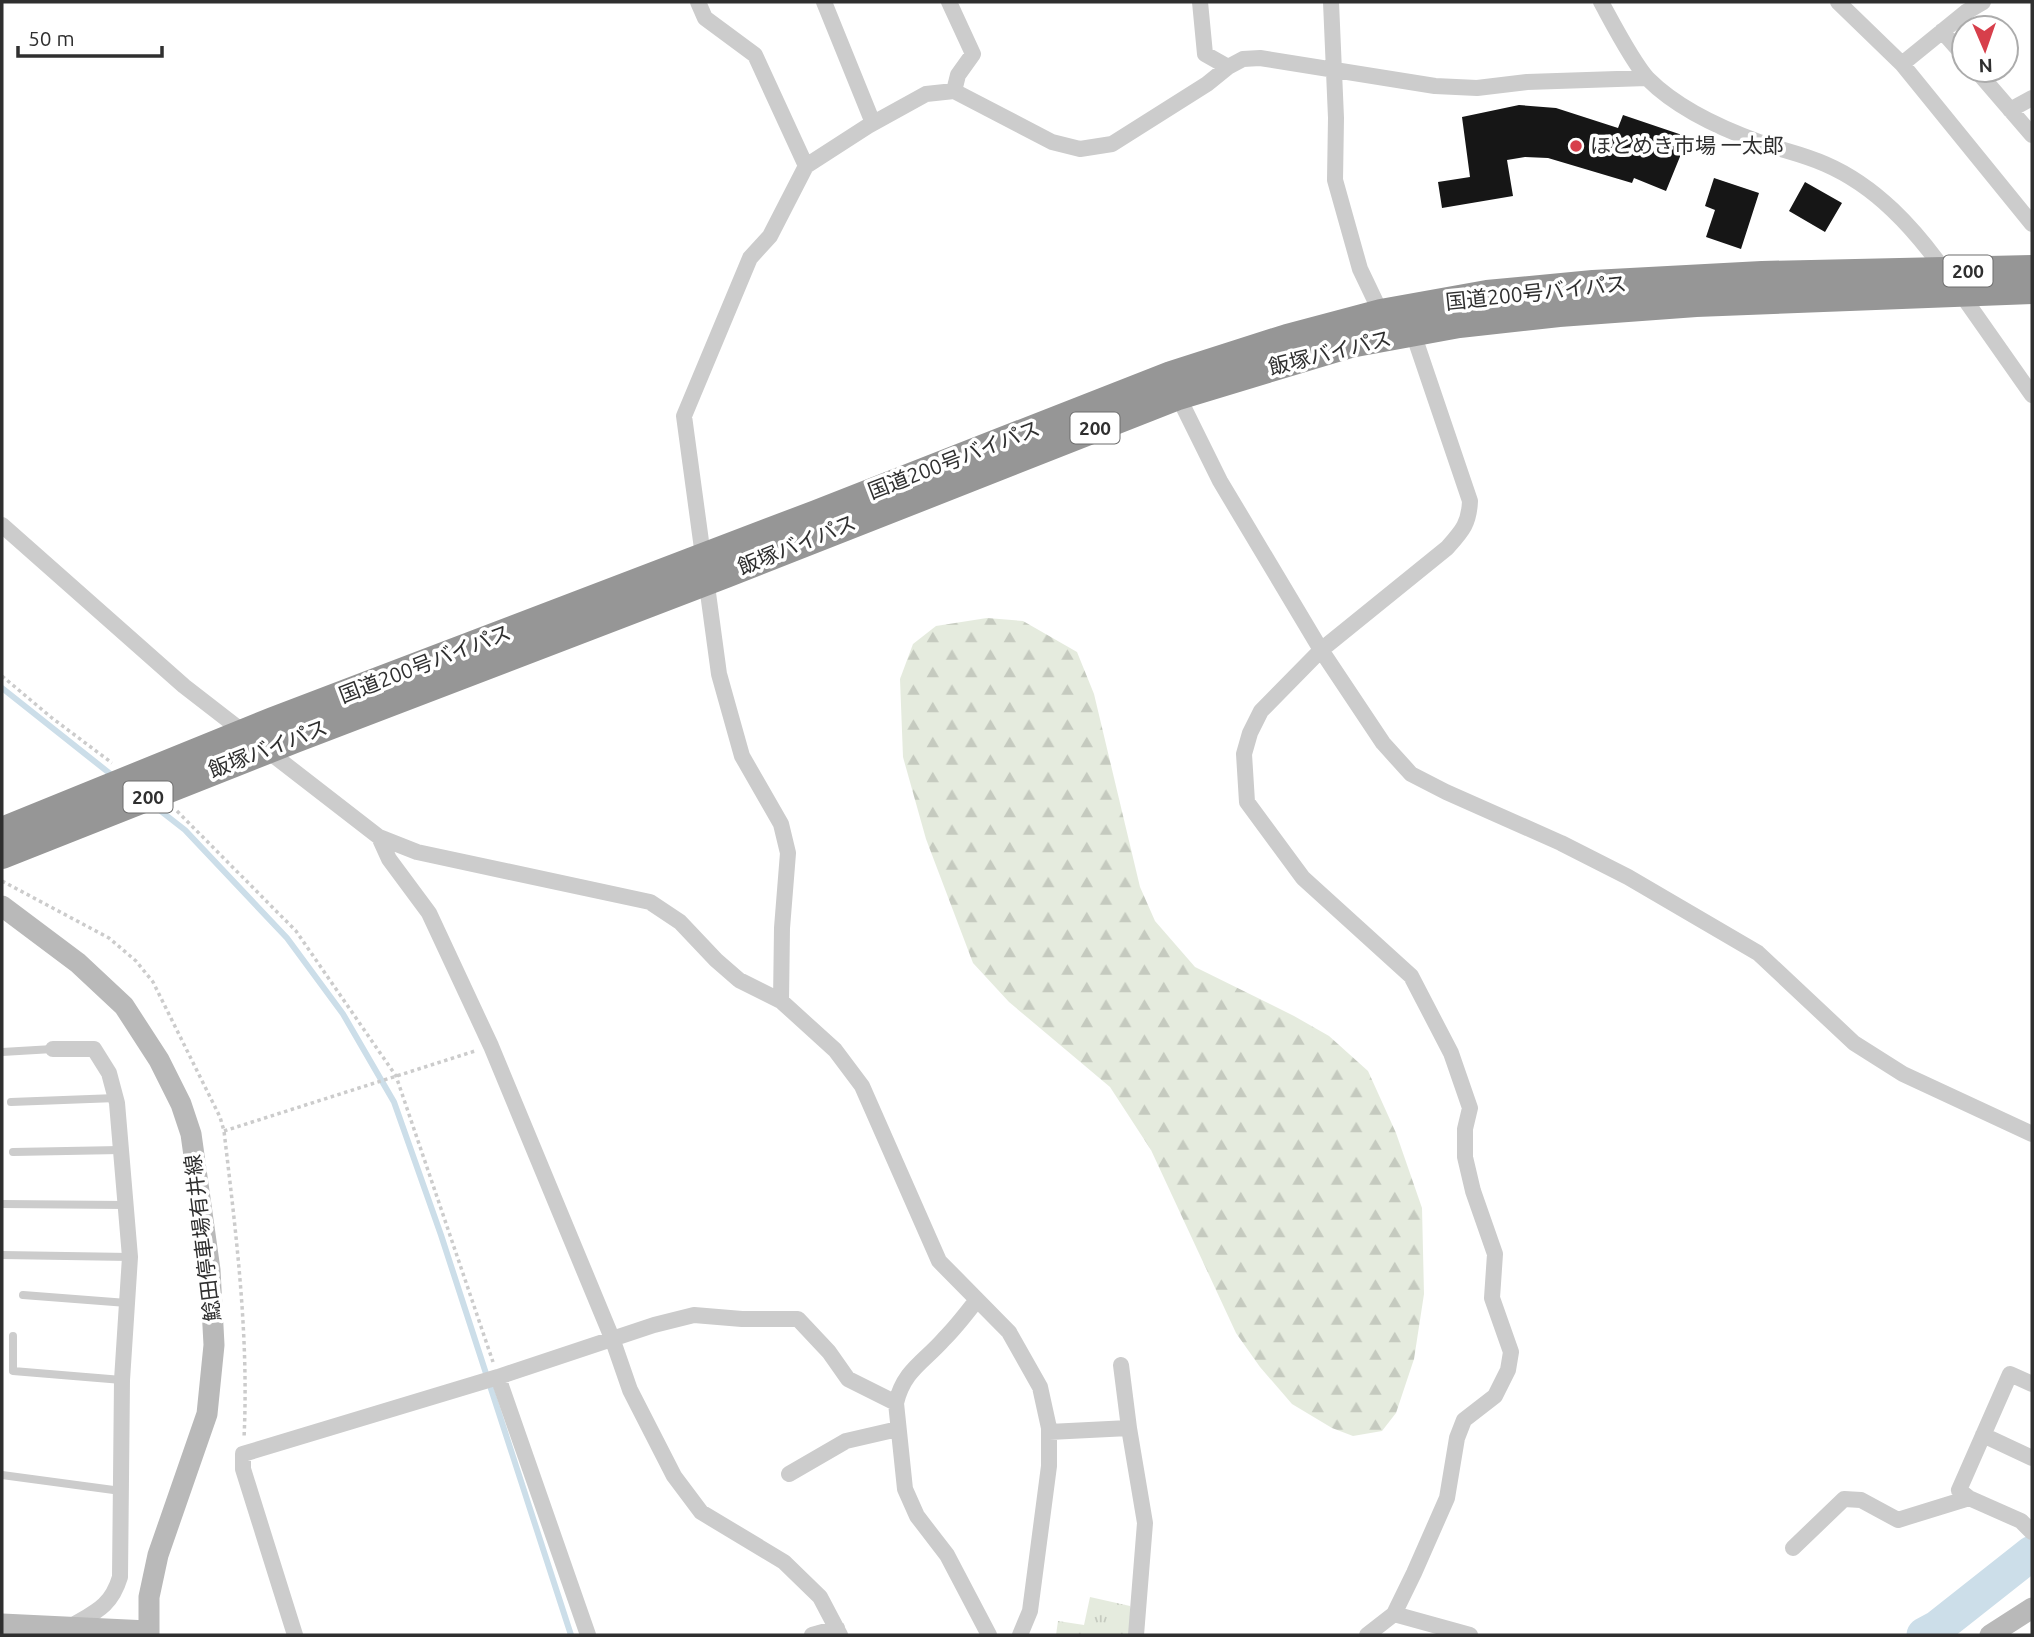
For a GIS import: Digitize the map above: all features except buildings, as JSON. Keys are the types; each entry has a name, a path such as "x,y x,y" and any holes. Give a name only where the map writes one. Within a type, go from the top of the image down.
{"highway":[{"name":"国道200号バイパス","path":"2,831 284,730 803,519 1171,375 1287,338 1381,313 1487,294 1762,275 2032,269"},
{"name":"飯塚バイパス","path":"2,855 284,730 713,579 1178,396 1350,344 1459,324 1614,309 1696,303 2032,290"}],"main road":[{"name":"鯰田停車場有井線","path":"2,906 78,963 124,1006 159,1060 181,1104 191,1134 210,1270 214,1345 207,1414 158,1555 149,1597 148,1633"},
{"path":"1990,1635 2032,1608"},
{"path":"2,1624 148,1633"}],"street":[{"path":"698,2 705,18 755,55 806,166"},
{"path":"824,2 873,123"},
{"path":"949,2 973,54 958,75 954,91"},
{"path":"1200,2 1205,54 1228,67"},
{"path":"1331,2 1335,71 1335,180 1360,269 1381,313 1413,333 1470,501 1469,518 1461,533 1447,548 1321,650 1261,711 1250,733 1244,754 1247,802 1303,878 1411,976 1451,1053 1470,1108 1465,1129 1473,1191 1495,1254 1492,1298 1511,1352 1508,1370 1495,1396 1464,1420 1457,1438 1447,1498 1433,1535 1394,1614 1367,1635"},
{"path":"1601,2 1647,78 1670,97 1704,118 1758,142 1826,164 1883,199 1933,255 2032,395"},
{"path":"1838,2 1902,64 2032,224"},
{"path":"1902,64 1966,12 1983,2"},
{"path":"1942,31 1950,40"},
{"path":"781,1001 782,928 788,853 780,824 743,756 719,674 684,416 750,258 770,236 806,166 873,123 926,94 954,91 1052,142 1080,149 1112,144 1207,84 1228,67 1243,60 1260,58 1435,86 1477,88 1527,82 1647,78"},
{"path":"1988,84 2032,135"},
{"path":"2010,110 2032,99"},
{"path":"1178,396 1220,481 1321,650 1382,743 1411,774 1628,877 1758,953 1854,1043 1903,1074 2032,1133"},
{"path":"2,525 184,686 379,838 417,852 650,902 680,922 739,980 781,1001 835,1050 862,1086 939,1261 1009,1332 1040,1387 1049,1432 1049,1466 1030,1611 1020,1635"},
{"path":"379,838 389,859 429,914 491,1046 612,1338 630,1390 674,1476 701,1512 784,1562 820,1597 838,1631 812,1635"},
{"path":"53,1049 94,1049 109,1073 116,1098 130,1257 122,1380 120,1577 116,1592 104,1607 70,1627"},
{"path":"976,1301 943,1341 916,1363 900,1388 896,1403 905,1489 917,1516 947,1555 989,1635"},
{"path":"295,1635 243,1469 243,1454 498,1377 654,1325 694,1315 797,1319 829,1352 848,1378 896,1403"},
{"path":"1121,1365 1145,1523 1136,1635"},
{"path":"2032,1384 2010,1374 1959,1490 1969,1498 2021,1521 2032,1532"},
{"path":"498,1377 588,1635"},
{"path":"1049,1432 1129,1428"},
{"path":"789,1474 846,1441 898,1429"},
{"path":"1983,1435 2032,1458"},
{"path":"1793,1548 1844,1499 1861,1500 1898,1520 1969,1498"},
{"path":"1394,1614 1469,1635"}],"lane":[{"path":"2,1052 53,1049"},
{"path":"10,1102 116,1098"},
{"path":"13,1152 120,1150"},
{"path":"2,1204 125,1205"},
{"path":"2,1255 130,1257"},
{"path":"23,1295 127,1303"},
{"path":"13,1336 13,1371 122,1380"},
{"path":"2,1475 121,1491"}],"path":[{"path":"2,676 52,718 119,768"},
{"path":"175,810 186,818 296,931 396,1076 498,1377"},
{"path":"224,1131 491,1046"}],"green space":[{"path":"987,618 1023,621 1077,652 1094,694 1140,887 1155,921 1195,967 1329,1036 1368,1071 1396,1133 1422,1208 1424,1294 1414,1359 1396,1413 1382,1431 1353,1436 1332,1428 1292,1404 1260,1367 1236,1333 1151,1150 1110,1087 1009,1002 973,963 926,839 903,757 900,679 913,644 936,626"},
{"path":"1090,1597 1130,1606 1130,1635 1056,1635 1058,1621 1084,1625"}],"waterway":[{"path":"2,688 113,776"},
{"path":"153,805 185,830 287,938 343,1014 394,1102 441,1235 571,1635"},
{"path":"1924,1635 1937,1628 2032,1553"}],"place":[{"name":"ほとめき市場 一太郎","path":"1576,146"}]}
